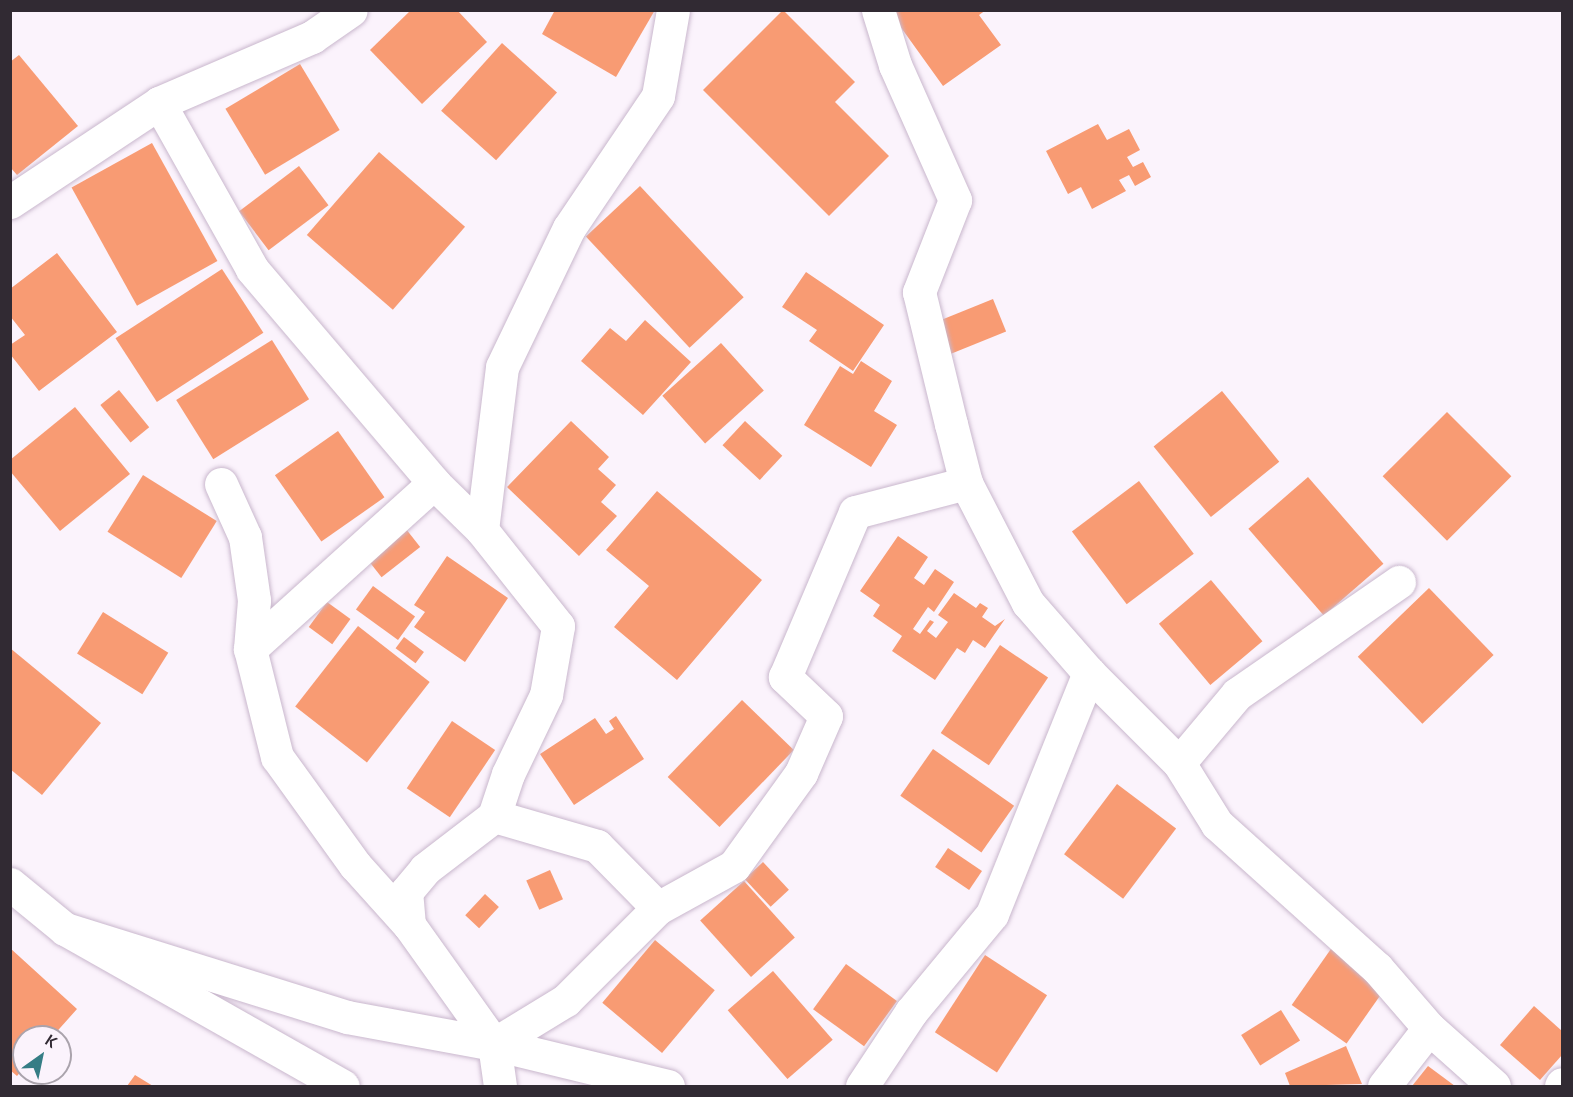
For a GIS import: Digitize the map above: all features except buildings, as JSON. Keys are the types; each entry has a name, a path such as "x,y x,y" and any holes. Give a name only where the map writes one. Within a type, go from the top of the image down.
{"street":[{"path":"10,202 159,103 312,37 351,10"},
{"path":"482,530 502,367 570,228 658,96 673,10"},
{"path":"878,10 895,65 955,200 920,292 966,483 1028,603 1089,673 1179,763 1217,824 1377,968 1429,1028 1494,1086"},
{"path":"159,103 252,269 434,483 482,530 558,626 546,695 508,774 494,816 425,869 406,892 409,925"},
{"path":"250,650 434,483"},
{"path":"494,1044 566,1000 658,908 734,866 801,773 826,716 785,677 855,512 966,483"},
{"path":"221,484 245,537 254,600 250,650 277,757 355,865 409,925 494,1044 500,1086"},
{"path":"1179,763 1237,694 1398,582"},
{"path":"862,1086 911,1012 992,914 1089,673"},
{"path":"494,816 597,846 658,908"},
{"path":"10,884 65,929 343,1086"},
{"path":"65,929 347,1017 494,1044 668,1086"},
{"path":"1384,1086 1429,1028"}]}
